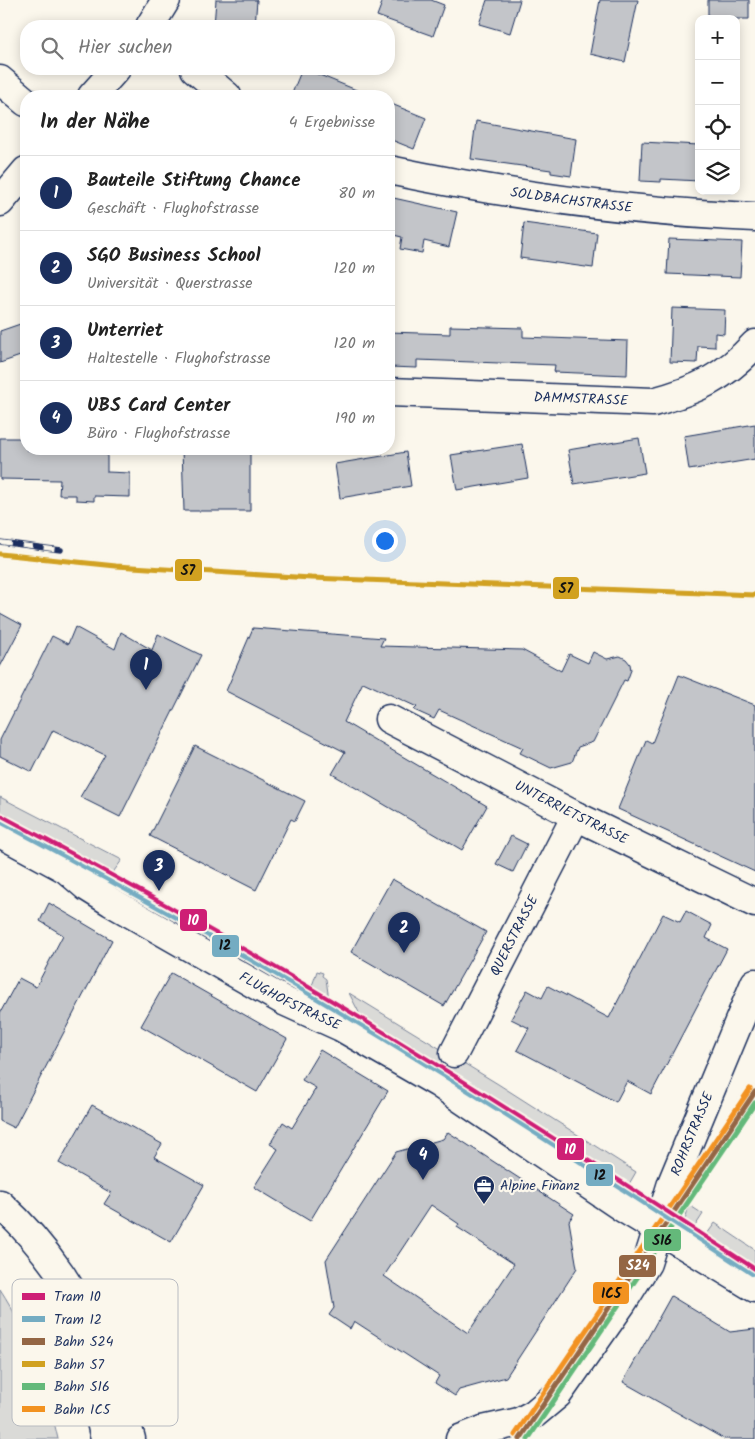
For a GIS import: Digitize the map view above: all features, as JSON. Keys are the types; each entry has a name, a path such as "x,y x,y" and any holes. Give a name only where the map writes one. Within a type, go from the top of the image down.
{"street":[{"path":"154,20 166,0"},
{"path":"97,90 111,75"},
{"path":"201,75 218,90"},
{"path":"0,80 20,97"},
{"name":"SOLDBACHSTRASSE","path":"395,171 441,181 585,204 698,215 755,217"},
{"path":"0,202 20,178"},
{"name":"DAMMSTRASSE","path":"395,392 653,402 710,382 728,369 755,344"},
{"name":"UNTERRIETSTRASSE","path":"389,719 576,816 755,903"},
{"name":"QUERSTRASSE","path":"454,1053 576,816"},
{"name":"FLUGHOFSTRASSE","path":"0,833 66,869 88,887 111,902 286,1002 341,1027 438,1082 622,1208 755,1288"},
{"name":"ROHRSTRASSE","path":"460,1439 483,1430 510,1430 534,1414 558,1394 647,1263 674,1177 755,982"},
{"path":"0,1204 48,1256 63,1279"},
{"path":"0,1230 43,1279"},
{"path":"102,1426 105,1439"},
{"path":"127,1426 131,1439"}],"shaded area":[{"path":"0,797 122,860 114,871 109,883 0,824"},
{"path":"317,971 323,973 322,976 326,979 330,1007 310,995 309,997 304,994 313,983"},
{"path":"349,993 498,1084 636,1172 625,1191 369,1032"},
{"path":"689,1205 703,1214 690,1234 683,1228"},
{"path":"715,1223 755,1250 755,1277 702,1241"},
{"path":"0,1289 12,1308 12,1426 55,1426 58,1439 0,1439"}],"building":[{"path":"216,0 257,0 255,20 214,20"},
{"path":"383,0 431,0 444,5 433,36 395,22 395,20 377,16"},
{"path":"487,0 520,0 510,33 479,24"},
{"path":"600,0 638,0 625,62 590,54"},
{"path":"708,0 749,0 749,19 740,19 740,15 708,15"},
{"path":"300,75 320,75 356,90 293,90"},
{"path":"395,105 426,118 414,149 395,141"},
{"path":"476,121 576,139 571,176 551,173 551,170 471,159"},
{"path":"642,142 695,145 695,181 661,179 661,182 640,181"},
{"path":"395,198 457,212 449,247 424,241 422,253 400,249 402,237 395,235"},
{"path":"524,223 597,233 593,268 520,258"},
{"path":"669,239 742,242 740,277 667,274"},
{"path":"672,308 725,310 724,334 715,333 715,347 698,346 697,363 670,362"},
{"path":"20,324 20,356 0,363 0,331"},
{"path":"450,326 523,328 523,337 628,341 627,375 554,372 555,365 417,360 417,368 395,367 395,332 450,334"},
{"path":"755,424 755,459 689,470 684,436"},
{"path":"0,438 20,438 20,455 107,455 107,472 130,473 130,497 94,496 94,501 76,500 76,495 59,495 60,480 0,479"},
{"path":"639,438 645,473 574,484 568,450"},
{"path":"522,444 528,478 457,490 451,455"},
{"path":"406,452 411,486 340,498 335,464"},
{"path":"182,455 250,455 250,511 184,511"},
{"path":"0,613 22,625 0,667"},
{"path":"75,627 115,649 121,632 152,650 158,634 201,655 120,817 80,797 105,755 53,730 32,772 0,756 0,740 52,636 68,644"},
{"path":"253,628 384,638 380,646 522,650 561,671 569,654 588,663 593,652 607,659 620,656 630,664 631,670 627,681 624,680 593,742 578,747 572,762 551,768 520,753 523,748 439,710 434,719 414,710 417,707 363,682 344,722 487,806 462,850 332,774 345,752 226,691"},
{"path":"679,675 755,705 755,872 618,809 646,740 652,743"},
{"path":"195,746 305,801 295,821 291,819 256,890 150,836"},
{"path":"511,836 527,844 513,872 496,864"},
{"path":"392,879 486,932 444,1006 351,952"},
{"path":"49,903 112,940 14,1128 0,1121 0,1013 19,978 36,987 63,935 40,921"},
{"path":"686,911 712,925 706,938 727,949 651,1094 627,1081 616,1102 517,1050 529,1028 511,1019 527,990 542,998 548,986 609,1018 663,914 680,922"},
{"path":"171,973 287,1039 257,1092 141,1026"},
{"path":"320,1050 388,1091 310,1221 254,1187 278,1149 270,1144 283,1122 292,1128 316,1088 302,1080"},
{"path":"92,1105 162,1144 154,1157 204,1185 171,1242 104,1204 111,1193 59,1163"},
{"path":"448,1132 574,1214 569,1221 577,1268 506,1377 459,1390 455,1396 435,1383 439,1376 354,1321 350,1329 329,1315 334,1308 326,1260 396,1152 443,1139","holes":["431,1205 459,1224 457,1227 514,1264 468,1333 384,1276"]},
{"path":"671,1296 730,1332 755,1329 755,1439 724,1439 623,1382"}],"railway":[{"path":"0,542 61,550"}],"tram line":[{"name":"10","path":"0,815 182,914 349,1011 524,1120 755,1269"},
{"name":"12","path":"0,822 179,919 344,1015 520,1124 752,1274"}],"rail line":[{"name":"S7","path":"0,554 116,566 311,578 755,595"},
{"name":"IC5","path":"515,1435 750,1089"},
{"name":"S24","path":"520,1439 755,1092"},
{"name":"S16","path":"528,1439 755,1103"}],"place":[{"name":"Bauteile Stiftung Chance","path":"146,690"},
{"name":"Unterriet","path":"159,891"},
{"name":"SGO Business School","path":"404,953"},
{"name":"UBS Card Center","path":"423,1180"},
{"name":"Alpine Finanz","path":"484,1205"}]}
